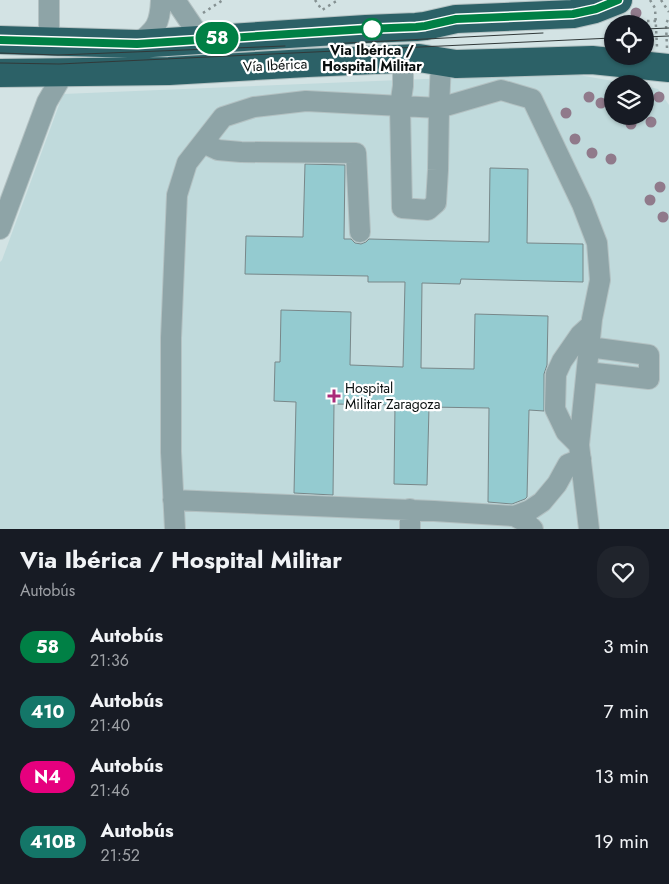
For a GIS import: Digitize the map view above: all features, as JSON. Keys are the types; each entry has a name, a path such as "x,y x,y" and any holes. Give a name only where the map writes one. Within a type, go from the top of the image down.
{"highway":[{"path":"0,40 137,44 416,27 456,19 573,14 596,9 618,0"},
{"name":"Vía Ibérica","path":"0,73 169,71 419,58 456,64 592,60 664,67"}],"street":[{"path":"49,0 49,42"},
{"path":"137,44 155,28 161,0"},
{"path":"175,0 203,39"},
{"path":"403,59 403,86 400,106 402,208 428,210 436,203 441,61"},
{"path":"0,229 47,102 64,71"},
{"path":"35,72 47,102"},
{"path":"175,529 171,452 171,348 177,195 187,163 223,117 254,107 306,101 439,108 501,90 532,99 582,204 597,243 600,280 586,372 580,452 589,529"},
{"path":"203,143 218,150 241,152 356,153 360,232"},
{"path":"580,452 566,432 555,409 556,374 562,361 580,335 592,326"},
{"path":"586,372 650,379 649,355 589,348"},
{"path":"173,500 410,519 514,516 530,510 542,502 557,484 568,464 580,452"},
{"path":"514,516 533,529"}],"path":[{"path":"315,0 322,10 338,0"},
{"path":"650,0 655,8 664,67"},
{"path":"661,0 669,12"},
{"path":"667,40 666,24 669,17"}],"shaded area":[{"name":"Hospital Militar Zaragoza","path":"567,73 604,79 604,125 654,125 654,88 658,89 669,105 669,529 0,529 0,262 63,94"}],"building":[{"path":"305,164 345,165 344,239 351,239 355,243 361,244 369,239 489,242 490,168 528,169 527,243 583,244 583,282 461,279 460,284 422,283 421,368 474,369 475,314 548,316 547,365 544,374 544,411 529,410 527,497 525,499 512,504 488,502 489,408 429,407 427,485 394,484 395,405 334,404 333,495 294,493 296,402 274,401 275,362 280,362 281,310 351,312 350,365 403,367 405,282 368,282 368,276 245,274 246,236 303,237"}],"tram line":[{"path":"654,29 669,28"},
{"path":"328,44 543,33"},
{"path":"654,37 669,36"},
{"path":"0,63 59,64 604,38"},
{"path":"0,53 58,55 285,46"}],"bus line":[{"name":"58","path":"0,40 137,44 416,27 456,19 573,14 596,9 618,0"}],"place":[{"name":"Via Ibérica / Hospital Militar","path":"372,29"},
{"name":"Hospital Militar Zaragoza","path":"334,396"}]}
